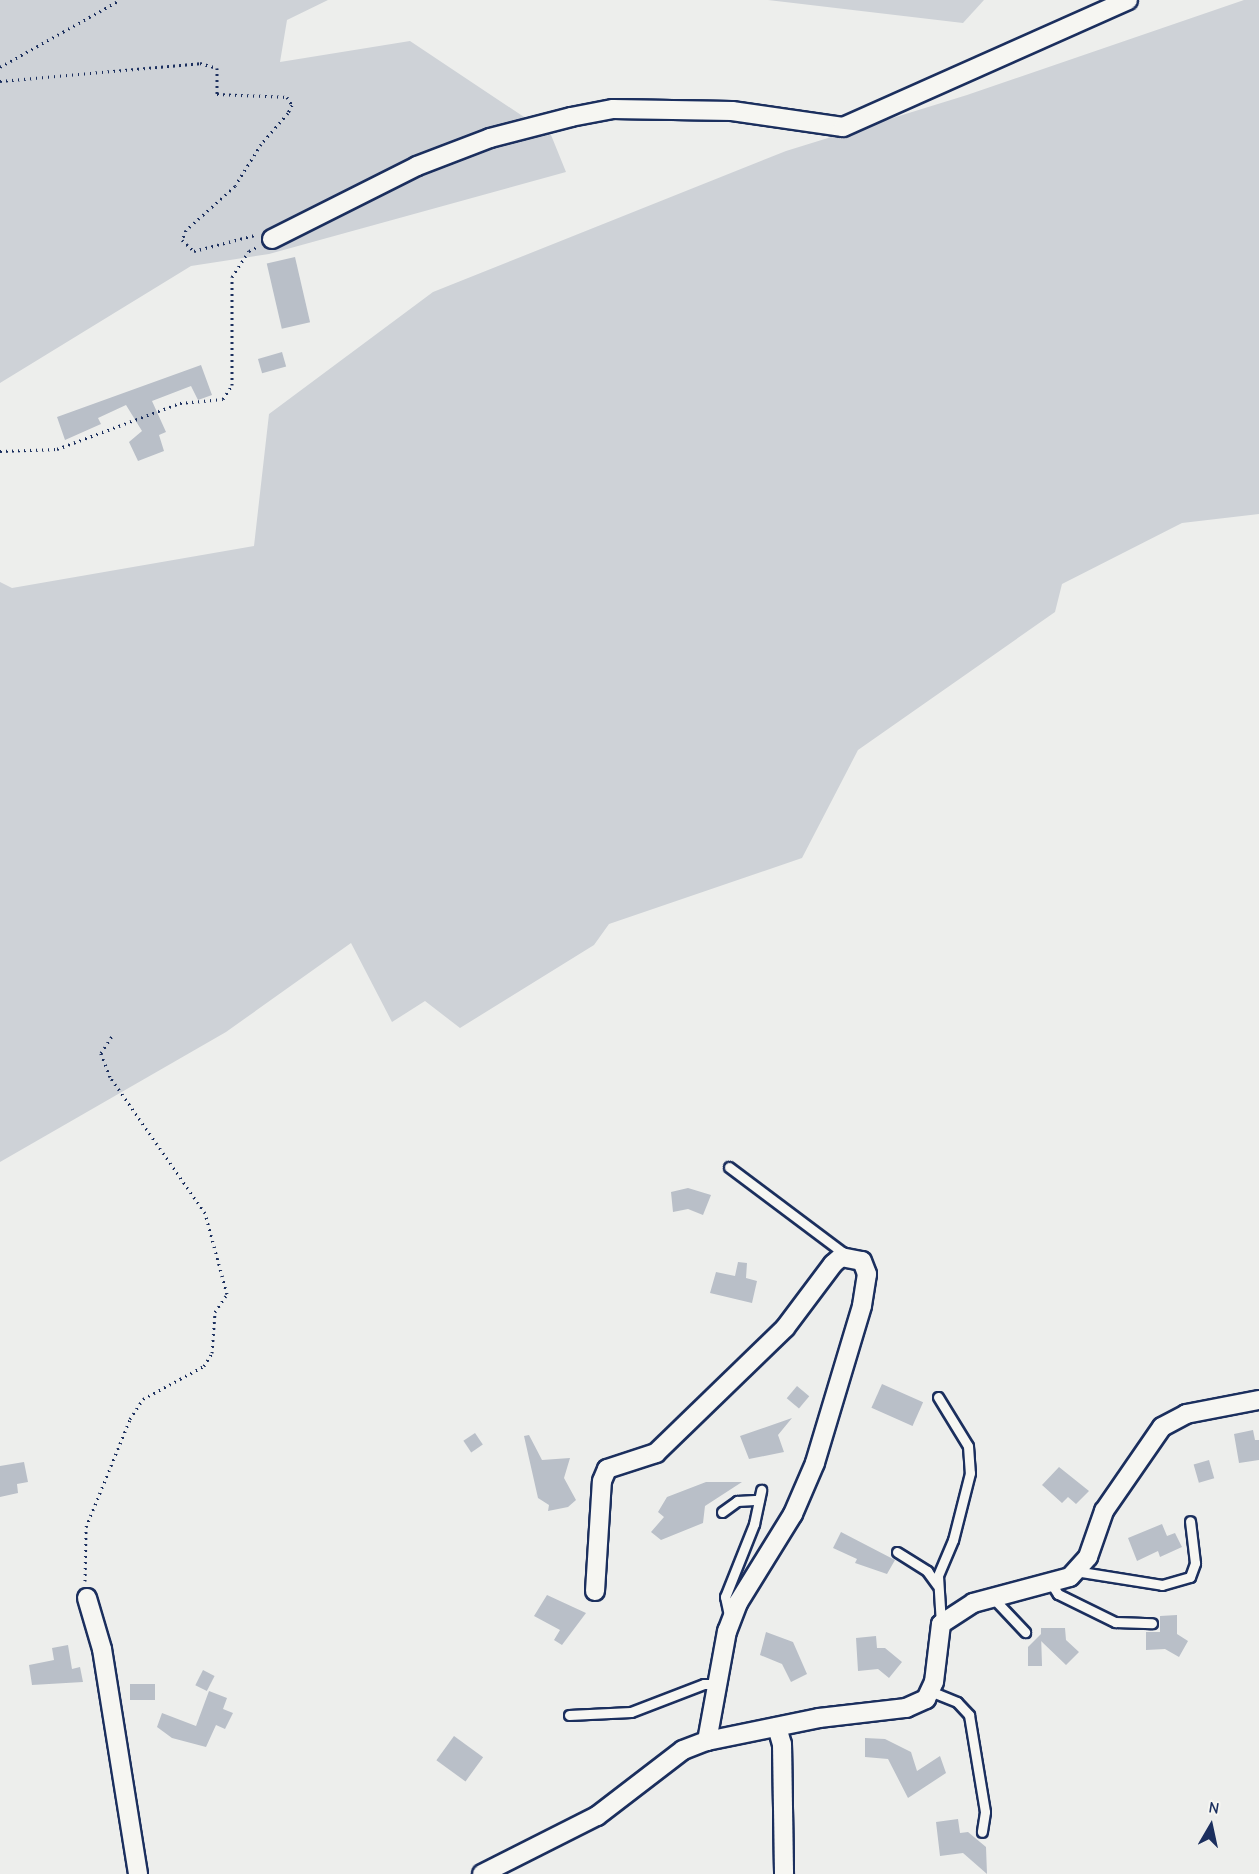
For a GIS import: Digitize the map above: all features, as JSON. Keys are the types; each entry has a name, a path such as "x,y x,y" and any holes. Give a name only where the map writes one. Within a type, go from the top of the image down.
{"street":[{"path":"279,236 417,166 490,138 571,117 613,109 732,111 843,126 1128,0"},
{"path":"595,1592 607,1469 656,1453 785,1328 833,1264 850,1258 862,1261 867,1274 862,1306 814,1463 793,1514 731,1622 707,1741"},
{"path":"482,1874 597,1816 683,1750 707,1741 777,1726 906,1708 927,1699 941,1624 973,1603 1051,1583 1075,1571 1088,1557 1104,1511 1162,1427 1186,1414 1259,1400"},
{"path":"87,1598 102,1649 138,1874"},
{"path":"777,1726 782,1744 784,1874"}],"lane":[{"path":"729,1167 850,1258"},
{"path":"938,1397 968,1446 970,1473 937,1585 941,1624"},
{"path":"731,1622 725,1597 761,1490"},
{"path":"722,1512 737,1501 759,1500"},
{"path":"1075,1571 1162,1586 1190,1576 1195,1563 1190,1521"},
{"path":"897,1552 927,1570 937,1585"},
{"path":"1051,1583 1058,1594 1115,1622 1152,1623"},
{"path":"993,1598 1025,1632"},
{"path":"569,1715 632,1712 704,1684 720,1684"},
{"path":"930,1691 957,1702 969,1715 985,1812 982,1832"}],"path":[{"path":"0,67 120,0"},
{"path":"0,81 200,63 217,68 217,94 287,97 292,105 288,113 261,144 235,186 186,230 182,240 194,251 266,232 279,236"},
{"path":"0,451 57,449 180,404 223,399 232,385 232,277 249,251 279,236"},
{"path":"87,1598 86,1527 130,1419 143,1400 204,1366 212,1353 215,1312 227,1294 205,1213 110,1077 101,1053 112,1036"}],"shaded area":[{"path":"0,0 328,0 287,20 280,62 410,41 551,135 566,172 269,254 191,266 0,383"},
{"path":"768,0 984,0 963,23"},
{"path":"1244,0 1259,0 1259,514 1182,523 1062,584 1055,612 858,750 802,858 609,924 594,945 460,1028 425,1001 392,1022 351,943 226,1032 0,1162 0,582 12,588 254,546 269,414 433,292 786,151 967,95"}],"building":[{"path":"295,257 310,322 282,329 267,264"},
{"path":"282,352 286,366 262,373 258,359"},
{"path":"201,365 212,395 198,400 191,386 152,401 166,432 159,435 164,451 138,461 129,442 142,431 126,405 98,418 101,424 65,440 57,417"},
{"path":"688,1188 711,1195 703,1215 688,1209 673,1212 671,1192"},
{"path":"738,1262 747,1263 746,1278 757,1281 752,1303 710,1293 716,1272 735,1276"},
{"path":"882,1384 923,1402 913,1426 871,1408"},
{"path":"797,1386 809,1396 799,1409 787,1398"},
{"path":"792,1418 778,1435 784,1452 749,1459 740,1436"},
{"path":"1253,1430 1255,1440 1259,1440 1259,1460 1239,1463 1234,1434"},
{"path":"475,1433 483,1445 471,1452 463,1441"},
{"path":"529,1435 542,1460 570,1458 564,1478 576,1500 568,1507 548,1511 549,1505 538,1498 524,1436"},
{"path":"1209,1460 1214,1478 1199,1483 1194,1464"},
{"path":"24,1462 28,1482 17,1484 18,1493 0,1497 0,1466"},
{"path":"1059,1467 1089,1491 1076,1504 1068,1497 1062,1503 1042,1485"},
{"path":"706,1482 742,1482 705,1506 703,1523 661,1540 651,1532 664,1517 658,1512 667,1497"},
{"path":"1162,1524 1167,1536 1175,1533 1182,1547 1160,1557 1158,1551 1137,1561 1128,1538"},
{"path":"841,1532 895,1560 887,1574 855,1563 857,1559 833,1548"},
{"path":"547,1595 586,1613 562,1645 554,1640 560,1630 534,1616"},
{"path":"1177,1615 1177,1634 1188,1641 1179,1657 1165,1649 1146,1650 1146,1632 1160,1632 1160,1616"},
{"path":"1041,1628 1065,1628 1066,1640 1079,1652 1066,1665 1041,1641"},
{"path":"766,1632 793,1642 807,1674 791,1682 782,1664 760,1655"},
{"path":"1041,1634 1042,1666 1028,1666 1028,1647"},
{"path":"876,1636 877,1648 885,1648 902,1662 889,1678 878,1669 858,1671 856,1638"},
{"path":"68,1645 72,1669 80,1667 83,1682 32,1685 29,1665 54,1660 52,1648"},
{"path":"203,1670 215,1676 207,1691 195,1685"},
{"path":"130,1684 155,1684 155,1700 130,1700"},
{"path":"209,1691 227,1698 223,1709 233,1713 225,1729 216,1725 206,1747 172,1738 157,1727 162,1713 196,1726"},
{"path":"454,1736 483,1757 465,1781 436,1760"},
{"path":"865,1738 885,1739 911,1752 917,1771 940,1756 946,1773 908,1798 888,1759 865,1757"},
{"path":"958,1819 960,1833 968,1832 986,1847 987,1874 963,1853 940,1856 936,1822"}]}
